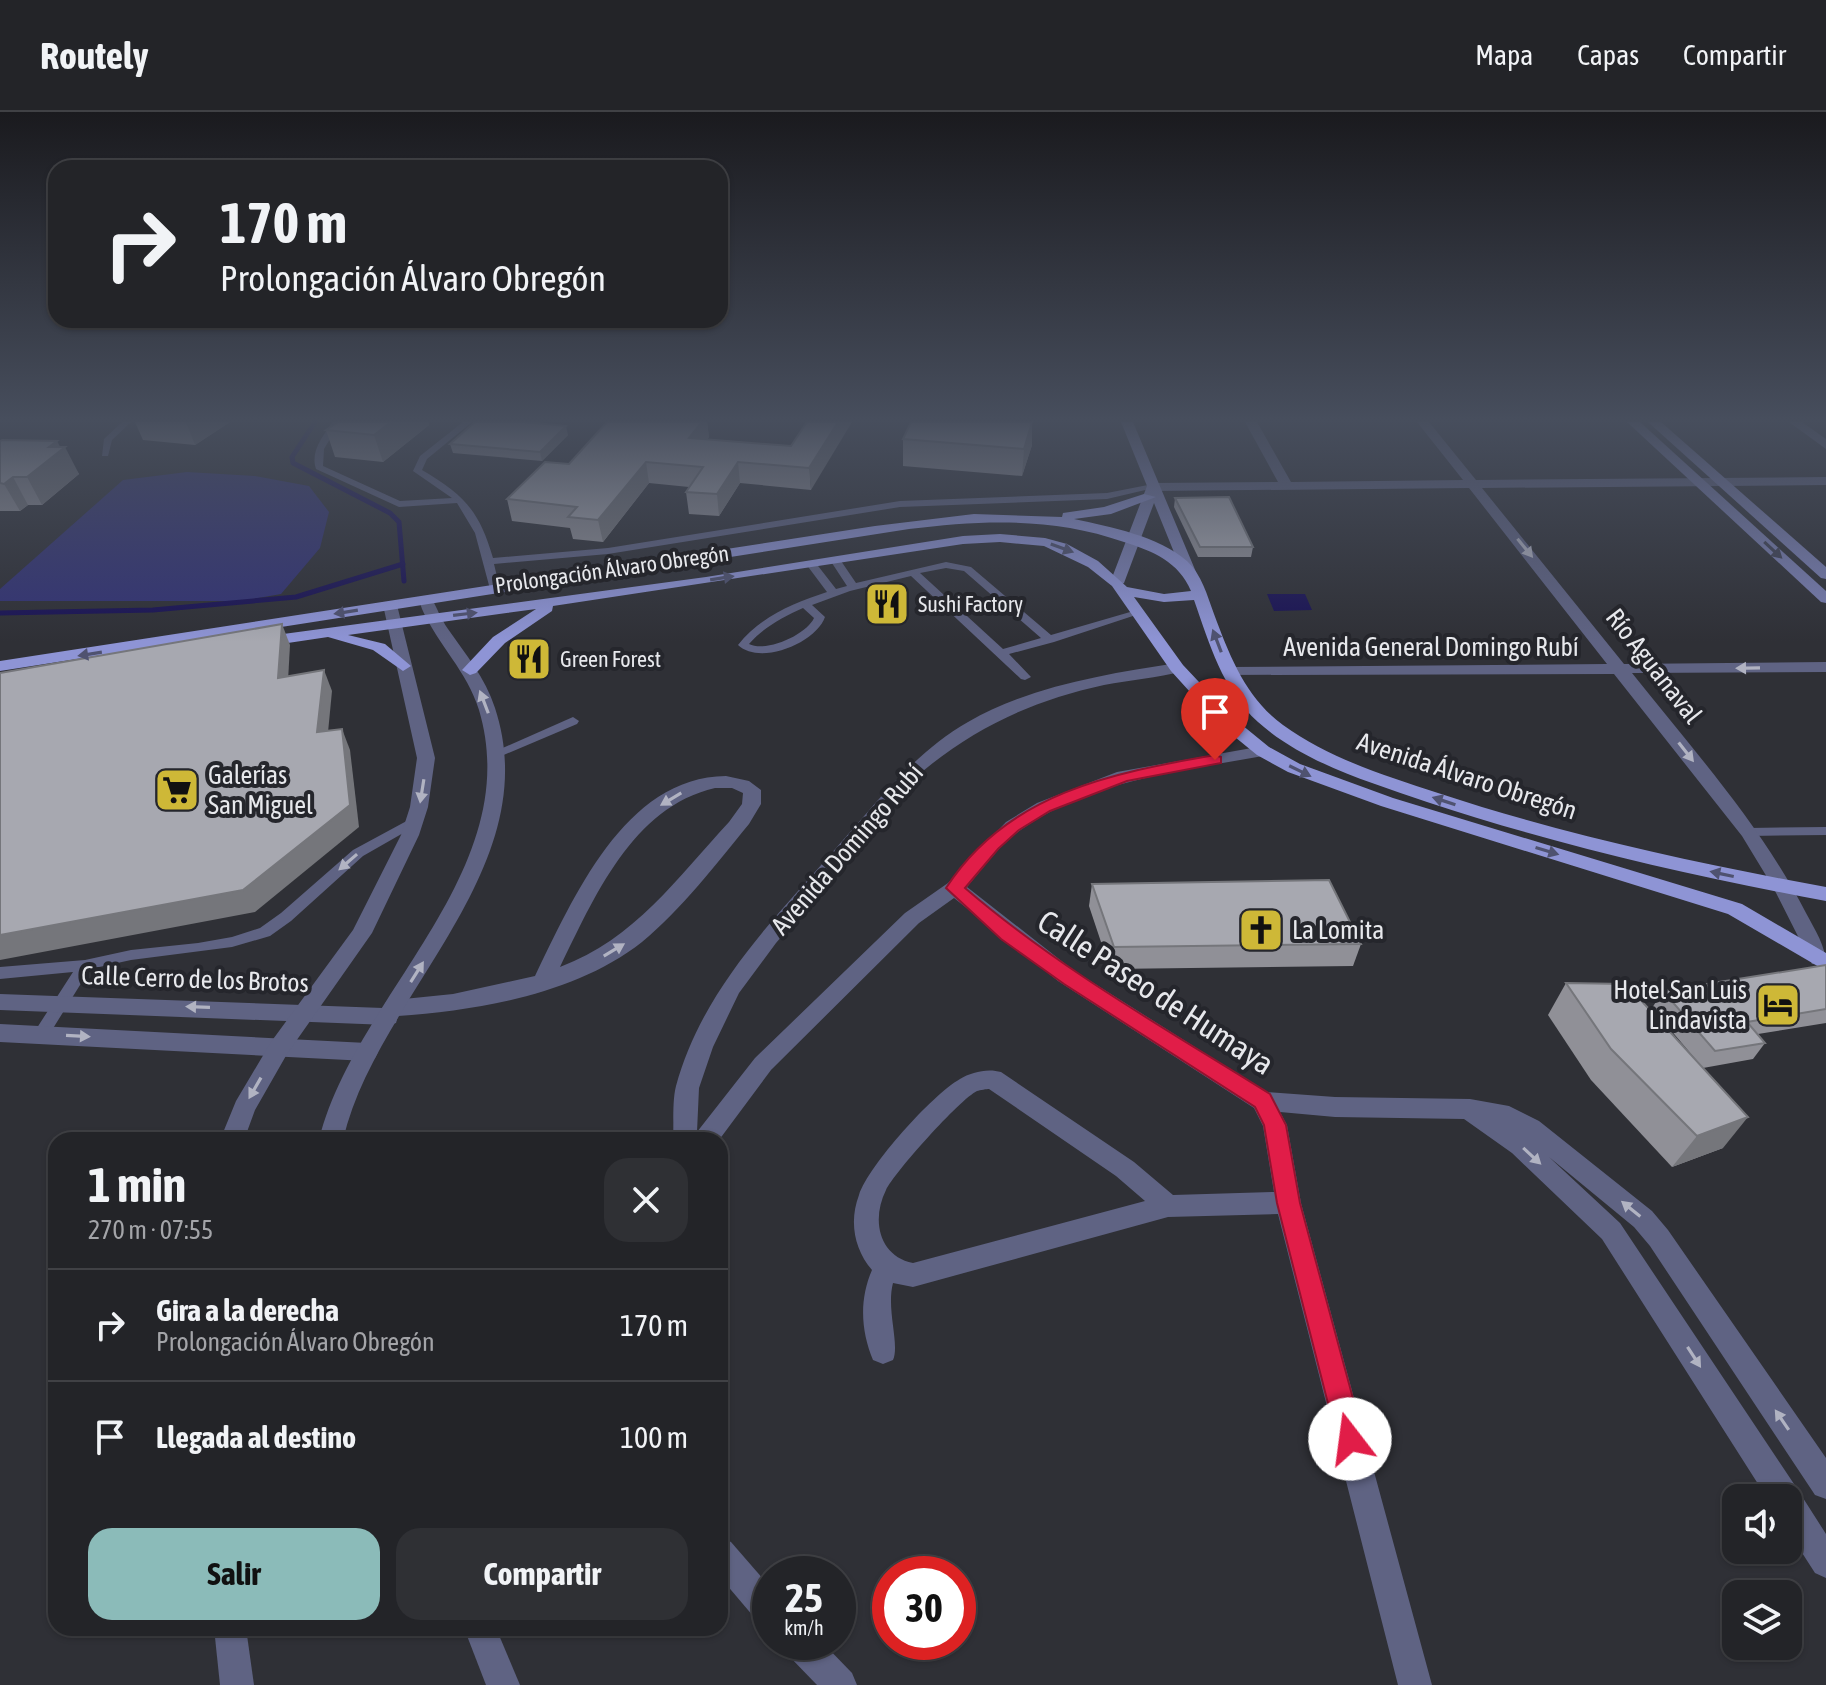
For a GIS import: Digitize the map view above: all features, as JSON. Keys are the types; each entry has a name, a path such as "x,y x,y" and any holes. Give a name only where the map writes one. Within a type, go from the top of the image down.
{"main road":[{"path":"1052,518 1106,511 1143,495"},
{"path":"1150,495 1132,539 1120,586 1164,598 1199,595"},
{"path":"1153,495 1189,572"},
{"path":"1714,495 1826,599"},
{"path":"1738,495 1826,575"},
{"name":"Prolongación Álvaro Obregón","path":"430,609 495,589 961,518 1012,515 1052,518 1132,539 1168,556 1189,572"},
{"name":"Prolongación Álvaro Obregón","path":"0,666 430,609 554,603 963,540 1021,539 1070,551 1093,564 1120,586 1177,668"},
{"name":"Avenida Álvaro Obregón","path":"1189,572 1229,672 1248,704 1273,726 1331,759 1541,830 1653,859 1826,894"},
{"path":"470,670 499,640 554,603"},
{"name":"Prolongación Álvaro Obregón","path":"249,644 315,633 391,614"},
{"path":"315,633 379,647 403,666"},
{"name":"Avenida Álvaro Obregón","path":"1177,668 1225,720 1263,751 1322,781 1735,909 1824,964"}],"street":[{"name":"Río Aguanaval","path":"1482,495 1749,832 1824,964"},
{"path":"333,1132 340,1109 367,1052 456,906 471,871 489,810 495,754 488,713 470,670 430,609"},
{"path":"235,1132 244,1108 279,1048 362,933 387,885 414,821 426,758 391,614"},
{"name":"Avenida General Domingo Rubí","path":"1229,672 1826,667"},
{"name":"Avenida Domingo Rubí","path":"685,1132 687,1088 702,1047 730,989 797,904 917,767 943,744 1015,703 1058,691 1177,668"},
{"path":"711,1132 763,1064 912,918 955,888 1013,826 1044,807 1123,776 1263,751"},
{"name":"Calle Cerro de los Brotos","path":"0,1002 391,1013 516,990 543,981 605,956 649,923 743,816 752,802 752,790 745,785 728,782 698,786 659,806 641,822 618,848 590,890 543,981"},
{"name":"Calle Paseo de Humaya","path":"955,888 1007,935 1262,1101 1275,1125 1288,1203 1415,1685"},
{"path":"0,1033 367,1052"},
{"path":"1168,1206 1125,1169 1003,1084 985,1080 966,1085 878,1179 865,1221 868,1244 886,1268 900,1274 931,1271 1168,1206 1288,1203"},
{"path":"1262,1101 1335,1107 1470,1109 1509,1116 1531,1128 1643,1219 1659,1238 1826,1484"},
{"path":"1470,1109 1521,1146 1611,1231 1776,1484"},
{"path":"883,1351 875,1324 878,1284 886,1268"},
{"path":"1802,1525 1826,1562"},
{"path":"728,1562 752,1591"},
{"path":"231,1636 237,1685"},
{"path":"483,1636 503,1685"},
{"path":"816,1660 840,1685"}],"lane":[{"path":"380,495 399,504 459,500"},
{"path":"454,495 480,531 495,589"},
{"path":"489,561 608,551 900,504 1114,495"},
{"path":"835,560 853,587"},
{"path":"811,564 833,593"},
{"path":"805,604 820,617 817,625 773,649 753,651 745,648 745,641 760,628 805,604 853,587 946,565 967,569 1050,640"},
{"path":"913,572 1025,677"},
{"path":"1001,653 1137,613"},
{"path":"495,754 573,721"},
{"path":"0,973 85,965 131,955 232,942 265,932 358,853 414,821"},
{"path":"1749,832 1826,831"},
{"path":"41,1034 85,965"}],"shaded area":[{"path":"106,495 316,495 329,512 320,548 281,594 242,601 0,601 0,589"},
{"path":"1267,594 1305,594 1312,610 1274,611"}],"building":[{"path":"511,495 618,495 598,520 568,517 577,507 507,499"},
{"path":"1229,497 1253,547 1200,547 1175,498"},
{"name":"Galerías San Miguel","path":"282,624 278,678 324,670 317,732 342,729 350,805 243,890 0,935 0,673"},
{"path":"1329,880 1361,944 1114,947 1092,884"},
{"path":"1826,965 1826,1009 1747,1022 1765,1043 1715,1051 1663,991"},
{"path":"1566,983 1626,984 1748,1117 1697,1136 1611,1049"}],"waterway":[{"path":"356,495 390,513 399,522 403,564"},
{"path":"0,613 153,610 296,597 403,564"},
{"path":"403,564 404,581"}],"place":[{"name":"Sushi Factory","path":"887,604"},
{"name":"Green Forest","path":"529,659"},
{"name":"Galerías San Miguel","path":"177,790"},
{"name":"La Lomita","path":"1261,930"},
{"name":"Hotel San Luis Lindavista","path":"1778,1005"}],"route":[{"path":"1215,760 1123,776 1044,807 1013,826 992,845 955,888 1007,935 1262,1101 1275,1125 1288,1203 1350,1439"}]}
